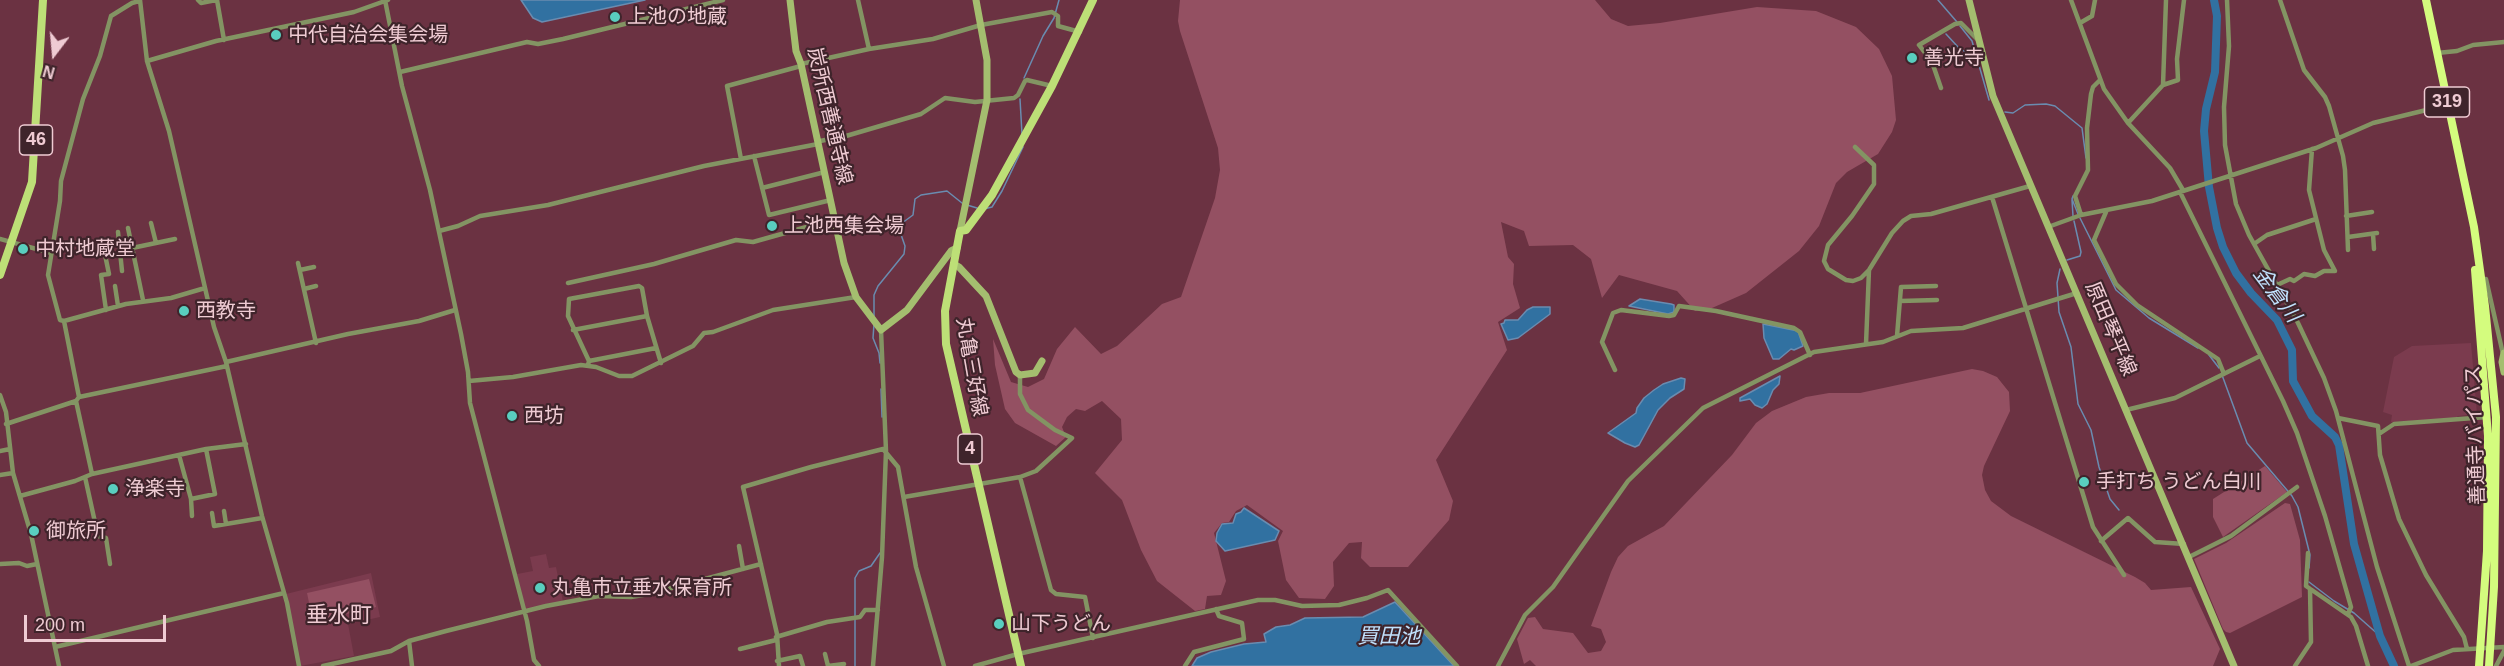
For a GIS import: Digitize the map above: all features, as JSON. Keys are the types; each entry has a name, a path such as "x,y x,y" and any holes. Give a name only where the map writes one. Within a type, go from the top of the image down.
{"highway":[{"name":"善通寺バイパス","path":"2426,0 2470,204 2484,295 2496,417 2497,493 2489,666"},
{"name":"善通寺バイパス","path":"2479,666 2496,417"}],"main road":[{"name":"46","path":"1,271 28,199 34,173 43,0"},
{"name":"炭所西善通寺線","path":"790,0 796,51 836,219 844,263 856,297 881,330"},
{"path":"976,0 987,60 987,100 960,231 966,230 992,195 1052,86 1094,0"},
{"name":"原田琴平線","path":"1969,0 1993,96 2184,543 2234,666"},
{"name":"丸亀三好線","path":"960,231 945,311 946,344 1021,666"},
{"path":"881,330 907,310 951,251 957,248"},
{"path":"954,264 986,296 1014,369 1020,375 1035,373 1042,361"},
{"path":"2504,354 2502,362 2504,372"}],"street":[{"path":"198,0 201,3 217,0 224,40"},
{"path":"147,61 312,19 354,12 386,0 400,72 461,333 469,381 470,404 534,660 539,666"},
{"path":"400,72 526,42 538,44 563,39 723,0"},
{"path":"858,0 868,49"},
{"path":"2071,0 2100,81 2128,123 2170,168 2283,401 2308,461 2350,612 2368,666"},
{"path":"2080,23 2092,16 2095,0"},
{"path":"2163,85 2166,0"},
{"path":"2128,123 2163,85 2178,80 2177,58 2184,0"},
{"path":"2227,0 2229,46 2225,145 2236,204 2254,244 2320,370 2338,418 2377,567 2410,666 2453,650 2480,647 2504,649 2496,666"},
{"path":"2280,0 2304,70 2329,106 2345,170 2348,250"},
{"path":"205,288 171,298 143,300 64,321 60,320 48,276 61,181 74,138 75,125 100,56 111,16 139,1 147,61 169,131 214,327 226,364 262,518 284,593 299,666"},
{"path":"741,159 727,86 868,49 933,39 981,25 1052,12 1058,16 1059,26 1080,32"},
{"path":"1941,88 1932,62 1919,45 1958,23 1978,40"},
{"path":"2437,53 2457,51 2473,45 2504,42"},
{"path":"439,231 458,226 480,216 548,204 754,156 818,144 820,141 846,136 921,114 945,99 962,101 1014,98 1018,95 1024,81 1052,86"},
{"path":"2077,217 2076,196 2088,170 2087,128 2091,94 2093,87 2100,81"},
{"path":"2048,227 2077,217 2106,212 2181,191 2338,140 2373,123 2447,105"},
{"path":"1855,147 1874,165 1874,184 1828,245 1824,261 1828,269 1846,280 1853,281 1861,278 1869,270 1892,233 1911,216 1931,214 2030,186"},
{"path":"2277,285 2290,279 2294,281 2304,274 2315,276 2324,271 2335,271 2324,250 2309,190 2312,149"},
{"path":"754,156 769,215 831,200"},
{"path":"762,188 825,172"},
{"path":"1992,197 2093,527 2124,575"},
{"path":"2106,212 2094,240 2116,284 2137,305 2218,359 2223,374"},
{"path":"2346,216 2372,212"},
{"path":"568,283 654,264 736,240 753,242 836,219"},
{"path":"2254,244 2262,237 2316,219"},
{"path":"152,222 156,243"},
{"path":"128,228 143,300"},
{"path":"117,232 122,271"},
{"path":"2348,237 2375,233 2374,249"},
{"path":"0,239 51,253"},
{"path":"132,248 175,239"},
{"path":"91,247 119,243"},
{"path":"103,246 109,274 101,275 106,310"},
{"path":"298,263 316,343"},
{"path":"300,270 314,267"},
{"path":"1866,344 1869,270"},
{"path":"2486,279 2504,354"},
{"path":"115,286 118,306"},
{"path":"304,289 316,286"},
{"path":"661,363 647,316 642,288 639,286 569,299 567,316 589,363 625,378 661,363 693,346 704,333 713,332 772,310 856,297"},
{"path":"1896,336 1901,287 1936,286"},
{"path":"1498,666 1525,615 1553,587 1606,510 1638,470 1703,408 1810,355 1830,349 1883,342 1911,331 1963,328 2077,293"},
{"path":"1900,301 1937,300"},
{"path":"1616,370 1602,342 1613,313 1621,310 1669,316 1674,315 1679,306 1716,310 1794,328 1800,332 1810,355"},
{"path":"6,423 78,399 348,334 419,321 455,310"},
{"path":"573,330 647,316"},
{"path":"311,318 317,317"},
{"path":"64,321 92,474"},
{"path":"873,666 878,610 885,450 881,330"},
{"path":"469,381 513,377 548,369 559,370 656,348"},
{"path":"2126,410 2175,398 2260,356"},
{"path":"904,497 1020,477 1036,471 1072,438 1055,430 1028,410 1020,394 1020,375"},
{"path":"0,395 13,473 38,564 58,666"},
{"path":"2379,434 2394,424 2496,417"},
{"path":"2338,418 2378,426 2380,455 2402,526 2426,575 2464,637 2467,648"},
{"path":"20,496 92,474 206,449 246,444"},
{"path":"0,451 10,449"},
{"path":"191,499 215,494 206,449"},
{"path":"885,450 898,466 916,567 944,666"},
{"path":"803,666 801,656 778,663 776,639 743,487 885,450"},
{"path":"179,455 191,499 192,516"},
{"path":"0,475 13,473"},
{"path":"85,477 98,536 106,538 110,564"},
{"path":"1020,477 1051,590 1056,594 1085,597 1093,638"},
{"path":"2189,557 2231,536 2297,487"},
{"path":"224,511 226,524"},
{"path":"212,513 214,526 262,518"},
{"path":"2101,541 2128,518 2155,542 2184,543"},
{"path":"739,546 743,569"},
{"path":"2295,666 2311,642 2310,589 2306,580 2308,554"},
{"path":"0,564 19,563 27,566 38,564"},
{"path":"323,666 391,651 409,641 523,613 599,596 631,597 649,594 761,564"},
{"path":"2310,589 2350,612"},
{"path":"975,666 1216,609 1275,600 1302,606 1339,605 1388,590 1457,666"},
{"path":"55,647 284,593"},
{"path":"1185,666 1194,652 1244,639 1242,623 1219,616 1216,609"},
{"path":"740,649 827,622 860,616 865,610 878,610"},
{"path":"409,641 412,666"},
{"path":"825,654 828,666 844,664"}],"shaded area":[{"path":"1180,0 1595,0 1611,19 1628,26 1757,7 1816,11 1856,27 1879,49 1892,76 1896,120 1892,132 1878,154 1847,172 1836,183 1819,226 1799,251 1746,293 1712,308 1695,311 1677,291 1619,275 1602,298 1591,259 1573,245 1529,246 1524,231 1501,222 1508,257 1514,264 1513,284 1520,308 1498,322 1507,350 1436,460 1453,501 1449,520 1408,567 1370,567 1361,558 1362,542 1349,543 1333,562 1334,586 1325,599 1299,598 1286,580 1278,541 1283,531 1247,505 1236,511 1229,522 1222,523 1214,533 1226,581 1221,595 1207,596 1205,609 1195,611 1157,581 1141,550 1122,500 1095,473 1122,440 1121,419 1102,401 1085,411 1076,409 1067,417 1062,427 1066,437 1056,446 1015,423 1005,409 995,365 993,339 1011,382 1028,387 1044,379 1057,349 1075,327 1101,354 1117,346 1162,304 1181,297 1215,198 1220,170 1218,148 1180,31 1178,21"},
{"path":"2471,343 2477,414 2458,416 2455,419 2391,422 2392,415 2383,412 2394,357 2412,346"},
{"path":"1972,369 1997,377 2009,392 2010,411 1982,475 1985,490 1991,501 2011,516 2135,577 2151,590 2191,587 2220,649 2213,666 1536,666 1530,660 1524,664 1517,639 1528,618 1535,617 1543,629 1573,633 1588,653 1601,651 1606,642 1601,629 1591,626 1618,557 1628,546 1664,526 1732,455 1756,423 1772,411 1806,397 1829,393 1860,393"},
{"path":"2265,466 2287,492 2223,537 2213,517 2213,499"},
{"path":"2285,503 2290,504 2300,540 2302,597 2230,633 2226,632 2194,559 2226,543"},
{"name":"丸亀市立垂水保育所","path":"546,554 549,568 556,567 563,602 524,610 517,574 533,571 530,557"},
{"path":"371,573 380,617 348,624 354,656 300,666 286,594"},
{"path":"369,579 376,607 313,622 307,593"}],"water":[{"path":"521,0 645,0 542,22 533,18"},
{"path":"1640,299 1674,305 1674,312 1668,314 1629,306"},
{"path":"1533,307 1550,307 1550,314 1518,338 1508,340 1501,324 1505,320 1518,320"},
{"path":"1763,324 1798,331 1803,346 1791,349 1779,359 1773,359 1764,338"},
{"path":"1780,376 1779,384 1762,408 1750,399 1740,401 1740,398"},
{"path":"1681,378 1685,379 1684,389 1658,410 1639,445 1635,447 1608,433 1636,413 1644,398 1654,390 1663,384"},
{"path":"1244,508 1279,531 1275,540 1225,551 1216,541 1217,533 1222,524 1233,523 1236,514"},
{"name":"買田池","path":"1395,602 1454,666 1192,666 1197,658 1211,652 1244,644 1266,642 1264,634 1276,627 1290,625 1305,618 1363,617"}],"waterway":[{"path":"1024,78 1054,18 1059,0"},
{"path":"1938,0 1957,22"},
{"name":"金倉川","path":"2214,0 2217,16 2215,72 2206,109 2204,131 2209,187 2217,228 2223,247 2236,273 2251,293 2277,320 2292,350 2293,381 2312,416 2335,437 2339,445 2354,544 2380,636 2394,666"},
{"path":"1960,26 1972,41 1989,100"},
{"path":"1946,34 1958,47 1977,60"},
{"path":"1020,99 1022,134"},
{"path":"2005,112 2013,113 2025,105 2055,106 2082,128 2086,158"},
{"path":"984,209 992,207 1023,147"},
{"path":"874,316 874,295 878,286 904,254 905,246 898,226 913,215 915,199 921,195 947,191 962,203"},
{"path":"2073,196 2078,214"},
{"path":"2072,200 2073,216"},
{"path":"967,205 977,208"},
{"path":"2080,218 2116,290 2149,318 2198,348"},
{"path":"2067,260 2080,256 2081,252 2074,221"},
{"path":"2060,269 2057,283 2059,312 2071,347 2078,404 2091,430 2099,467 2110,499 2119,510"},
{"path":"874,324 873,338 880,363"},
{"path":"2209,355 2219,368"},
{"path":"2222,375 2247,443 2292,496 2298,507 2310,555 2309,568"},
{"path":"881,389 882,417"},
{"path":"855,666 855,578 859,571 871,566 880,553"},
{"path":"2309,582 2354,613 2380,636"}],"place":[{"name":"上池の地蔵","path":"615,17"},
{"name":"中代自治会集会場","path":"276,35"},
{"name":"善光寺","path":"1912,58"},
{"name":"上池西集会場","path":"772,226"},
{"name":"中村地蔵堂","path":"23,249"},
{"name":"西教寺","path":"184,311"},
{"name":"西坊","path":"512,416"},
{"name":"手打ち うどん白川","path":"2084,482"},
{"name":"浄楽寺","path":"113,489"},
{"name":"御旅所","path":"34,531"},
{"name":"丸亀市立垂水保育所","path":"540,588"},
{"name":"山下うどん","path":"999,624"}],"district":[{"name":"垂水町","path":"339,616"}]}
